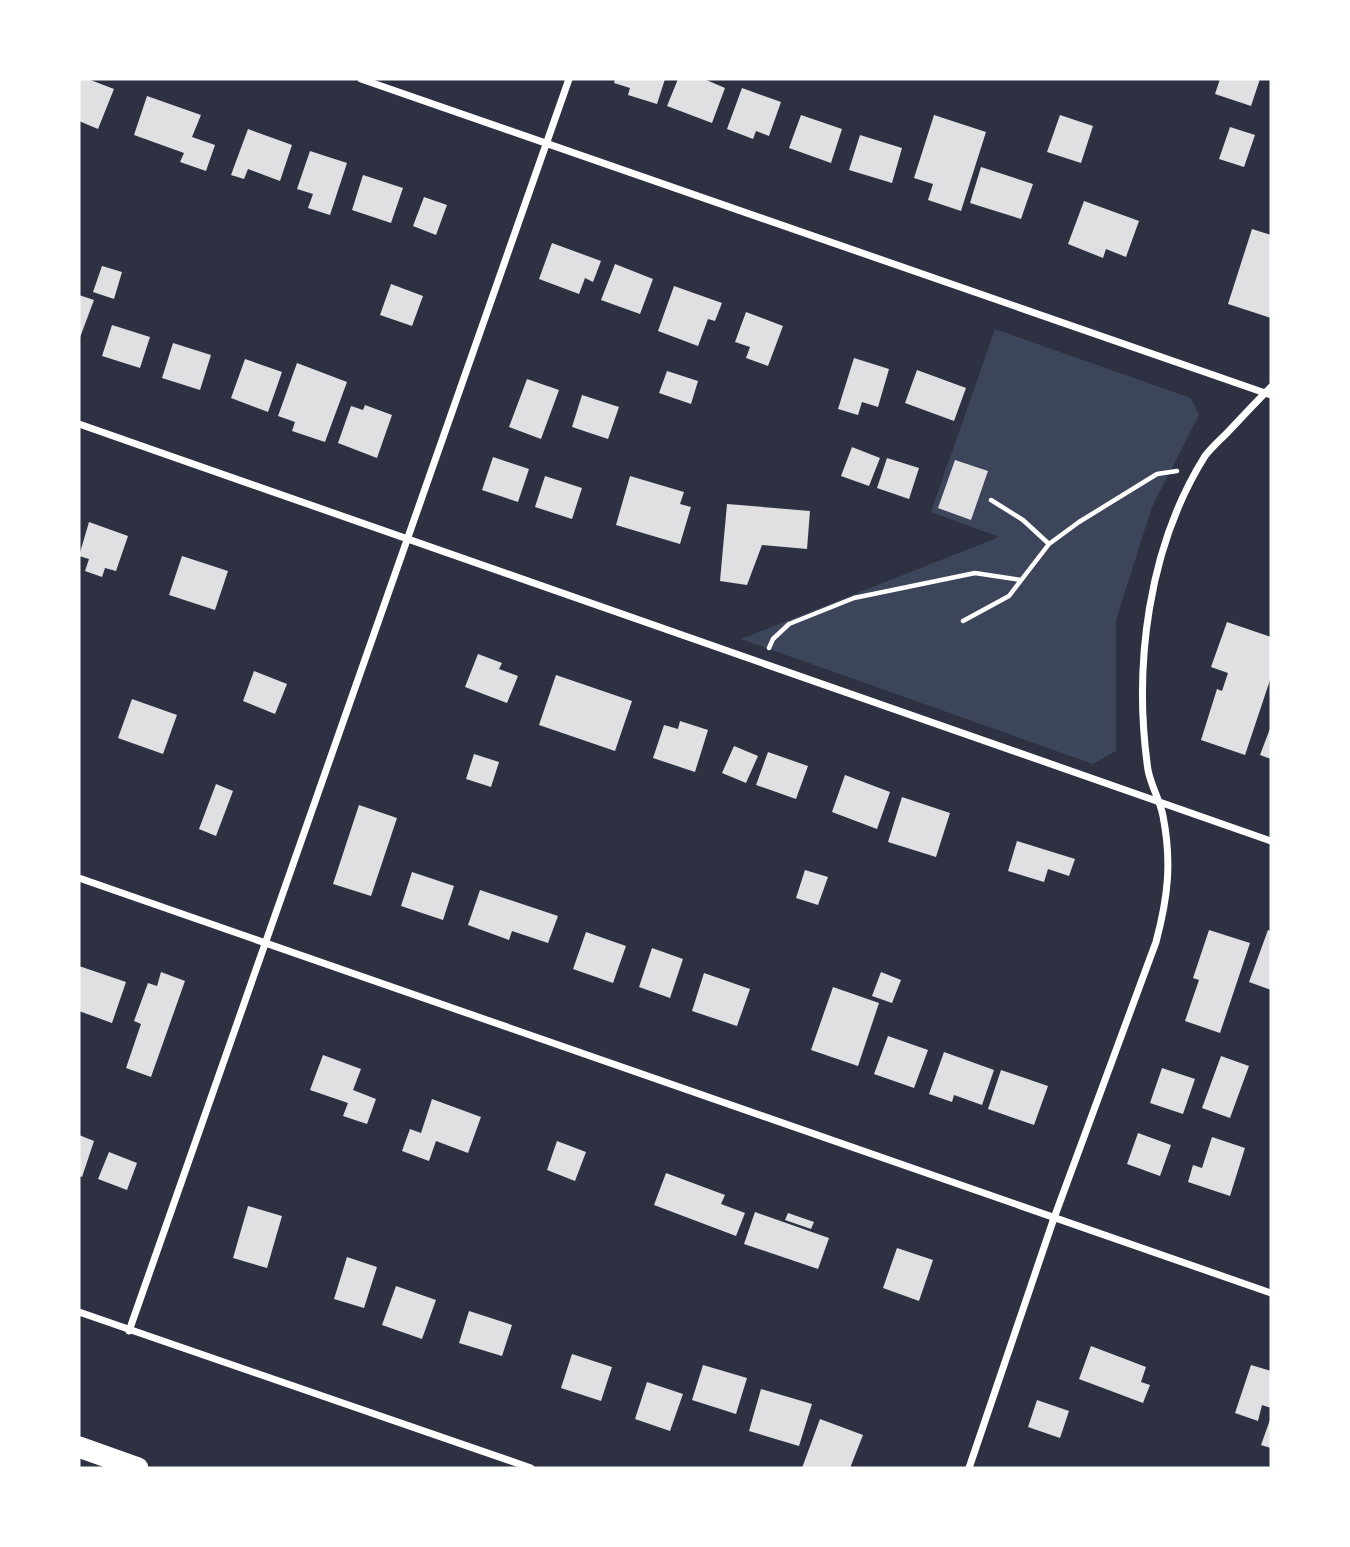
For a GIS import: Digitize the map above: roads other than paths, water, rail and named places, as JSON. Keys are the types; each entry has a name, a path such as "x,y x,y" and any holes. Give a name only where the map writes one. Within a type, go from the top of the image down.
{"highway":[{"path":"79,1447 138,1468"}],"street":[{"path":"361,79 1268,394"},
{"path":"129,1331 569,79"},
{"path":"969,1468 1054,1218 1156,942 1167,900 1168,858 1163,814 1149,774 1142,708 1144,641 1156,576 1176,514 1206,454 1268,394 1271,387"},
{"path":"79,424 1271,841"},
{"path":"79,878 1271,1293"},
{"path":"79,1312 531,1468"}]}
